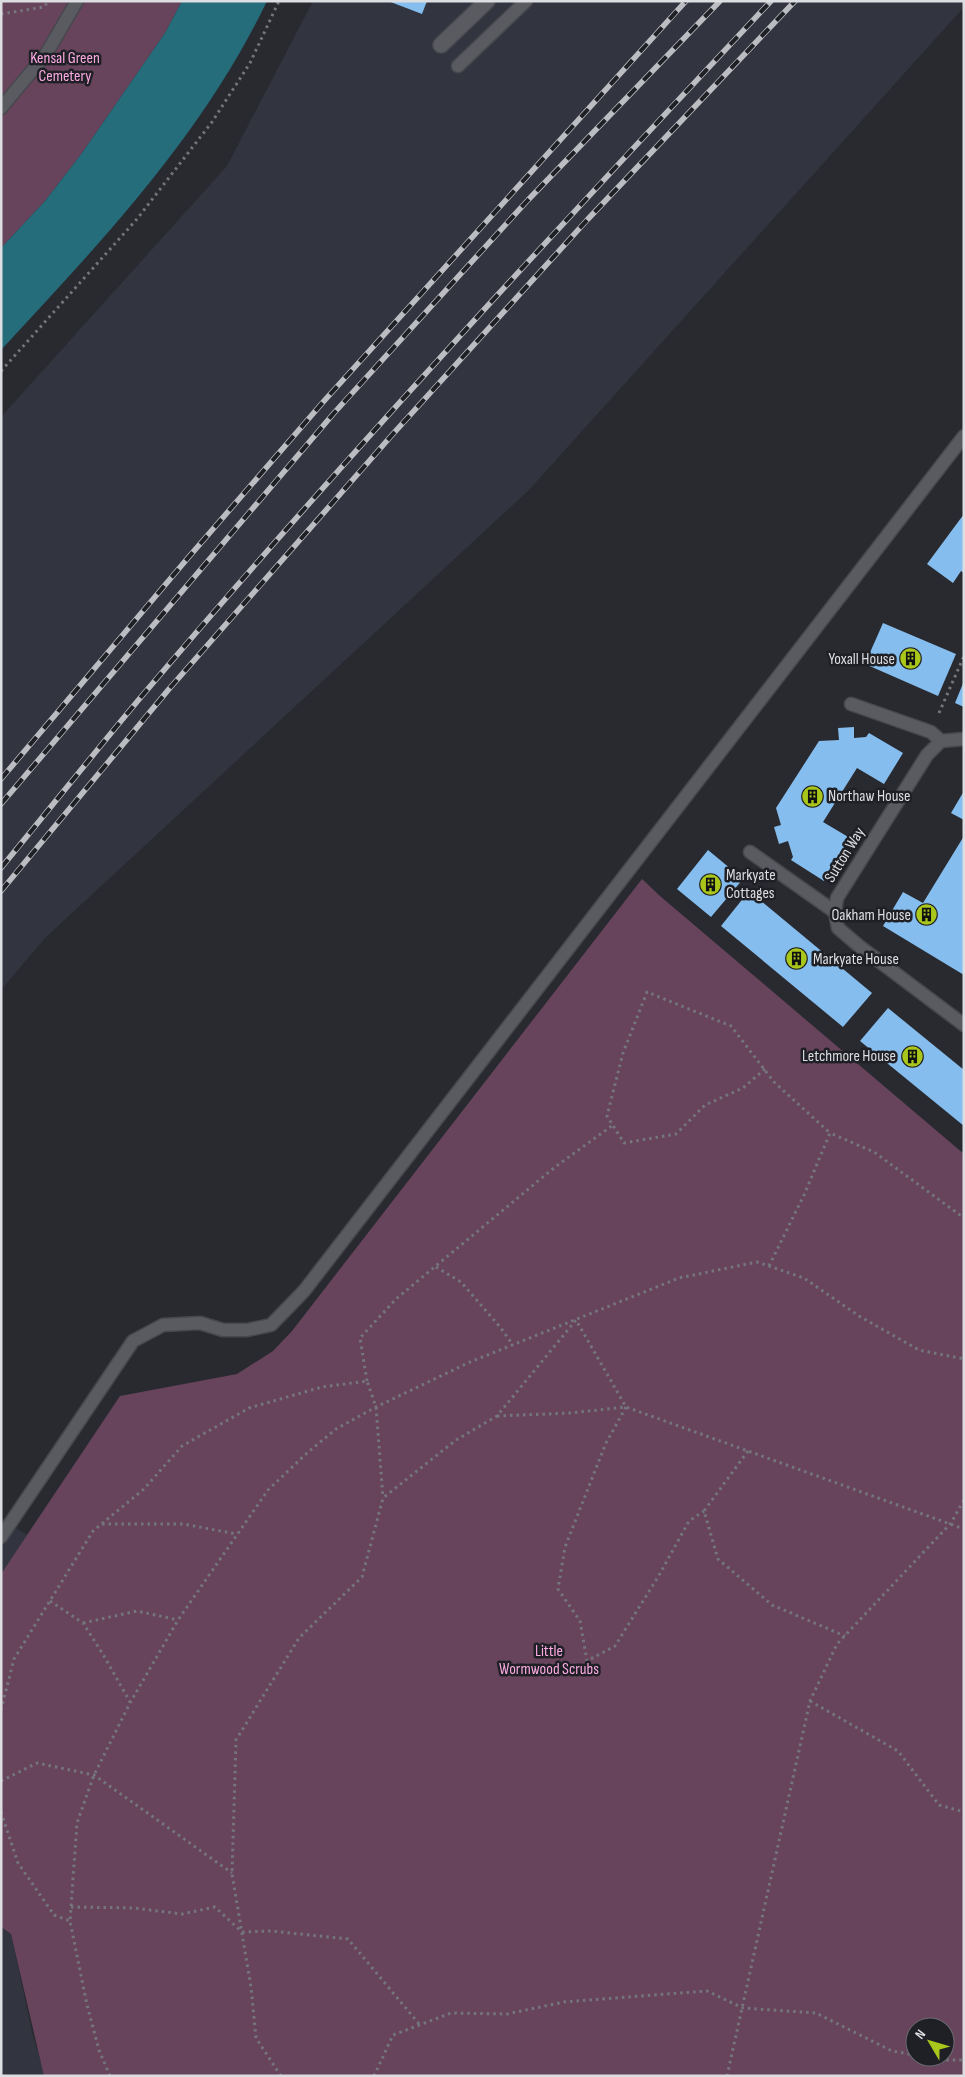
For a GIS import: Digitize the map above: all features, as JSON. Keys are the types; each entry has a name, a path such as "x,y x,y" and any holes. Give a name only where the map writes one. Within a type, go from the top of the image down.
{"street":[{"path":"441,45 487,1"}],"lane":[{"path":"1,108 46,54 77,1"},
{"path":"458,66 526,1"},
{"path":"1,1537 133,1341 163,1326 200,1323 223,1330 247,1330 271,1325 304,1291 964,436"},
{"path":"851,704 931,732 941,741 964,739"},
{"name":"Sutton Way","path":"835,912 837,898 927,754 941,741"},
{"path":"750,852 835,912 838,928 964,1025"}],"path":[{"path":"1,14 44,6 50,1"},
{"path":"1,371 137,220 212,122 250,63 279,1"},
{"path":"931,732 964,656"},
{"path":"765,1070 743,1088 705,1105 676,1134 624,1143 607,1116 624,1053 647,992 731,1026 765,1070 774,1082 830,1133 874,1152 964,1218"},
{"path":"281,2076 256,2038 251,1987 232,1874 236,1740 299,1638 362,1577 383,1498 376,1407 367,1381 360,1338 396,1299 555,1167 613,1125"},
{"path":"769,1266 804,1195 830,1133"},
{"path":"110,2076 99,2050 87,2004 70,1921 77,1823 94,1775 130,1703 178,1620 268,1490 307,1453 336,1429 376,1407 470,1362 679,1278 757,1262 804,1278 860,1316 919,1350 964,1359"},
{"path":"436,1267 461,1282 513,1345"},
{"path":"576,1320 626,1407"},
{"path":"383,1498 456,1440 497,1416 576,1320"},
{"path":"1,1710 14,1659 93,1531 144,1489 182,1446 249,1408 322,1387 367,1381"},
{"path":"626,1407 606,1443 566,1546 558,1589 580,1621 587,1661 615,1646 658,1577 689,1521 704,1511 748,1451"},
{"path":"497,1416 571,1413 626,1407 964,1529"},
{"path":"727,2076 810,1701 837,1644 951,1523 964,1500"},
{"path":"704,1511 718,1559 772,1605 845,1636"},
{"path":"102,1524 184,1524 236,1534"},
{"path":"50,1601 83,1623 130,1703"},
{"path":"83,1623 137,1611 178,1620"},
{"path":"810,1701 898,1751 939,1805 964,1812"},
{"path":"1,1781 37,1763 94,1775 232,1874"},
{"path":"1,1812 18,1863 54,1915 70,1921"},
{"path":"71,1907 134,1908 182,1914 215,1907 242,1932 271,1931 348,1940 420,2025"},
{"path":"374,2076 393,2035 451,2013 507,2014 564,2002 706,1991 743,2008 816,2013 892,2051 905,2053"}],"shaded area":[{"path":"313,1 964,1 964,7 528,491 45,938 1,990 1,417 227,166"},
{"path":"1,1518 27,1535 1,1574"},
{"path":"1,1927 11,1934 32,2032 45,2076 1,2076"}],"green space":[{"name":"Kensal Green Cemetery","path":"1,1 182,1 165,33 82,153 45,201 1,248"},
{"name":"Little Wormwood Scrubs","path":"642,879 964,1154 964,2076 44,2076 11,1934 1,1927 1,1574 120,1396 237,1374 273,1351 292,1331"}],"water":[{"path":"182,1 267,1 241,50 181,142 112,227 1,350 1,248 45,201 82,153 165,33"}],"building":[{"path":"388,1 427,1 422,14"},
{"path":"964,514 964,573 961,571 953,583 927,564"},
{"name":"Yoxall House","path":"883,623 956,654 938,696 865,664"},
{"path":"964,681 964,707 955,703"},
{"name":"Northaw House","path":"854,727 854,738 866,737 869,733 903,753 884,784 857,768 823,822 850,838 824,881 791,860 793,857 788,841 779,844 774,827 781,825 776,808 819,741 839,740 838,728"},
{"path":"964,791 964,820 951,813"},
{"name":"Oakham House","path":"964,836 964,975 883,926 903,892 923,903"},
{"name":"Markyate Cottages","path":"708,850 743,879 711,917 677,889"},
{"name":"Markyate House","path":"749,891 872,993 843,1027 721,926"},
{"name":"Letchmore House","path":"888,1008 964,1070 964,1126 860,1041"}],"railway":[{"path":"1,779 187,559 324,401 686,1"},
{"path":"1,804 334,413 528,200 720,1"},
{"path":"1,868 141,697 295,519 531,258 771,1"},
{"path":"1,891 169,689 392,435 588,219 795,1"}],"place":[{"name":"Yoxall House","path":"911,659"},
{"name":"Northaw House","path":"812,796"},
{"name":"Markyate Cottages","path":"710,884"},
{"name":"Oakham House","path":"927,915"},
{"name":"Markyate House","path":"797,959"},
{"name":"Letchmore House","path":"912,1056"}]}
